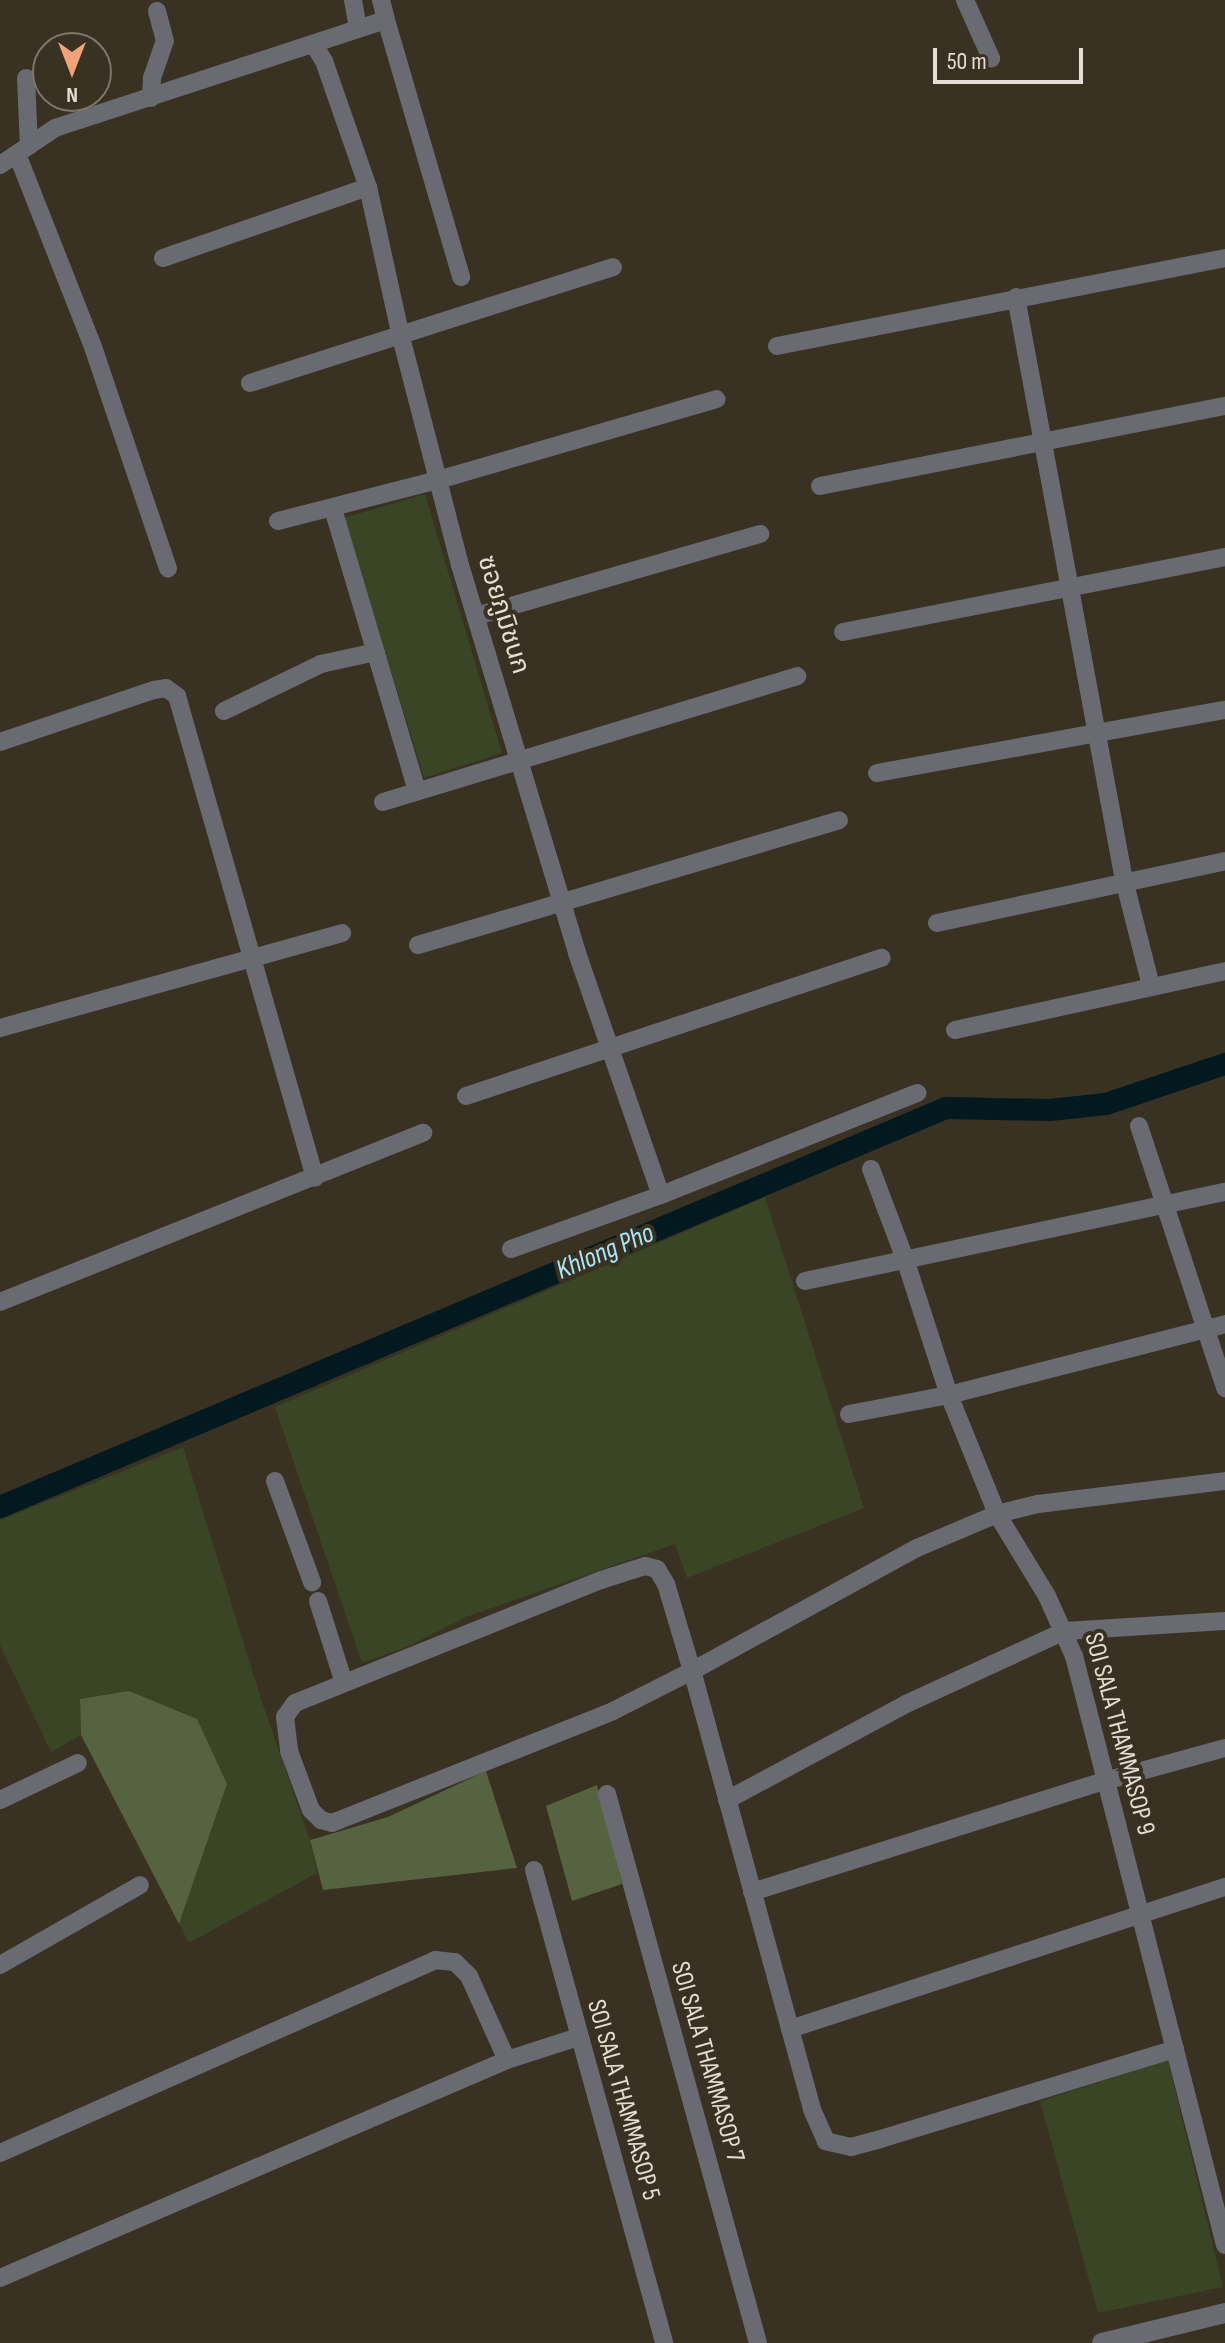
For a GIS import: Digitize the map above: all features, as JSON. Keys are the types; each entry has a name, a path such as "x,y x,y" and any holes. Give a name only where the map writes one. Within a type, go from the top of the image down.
{"street":[{"path":"353,0 358,27"},
{"path":"381,0 461,277"},
{"path":"965,0 991,58"},
{"path":"151,98 152,78 165,41 157,11"},
{"path":"0,165 55,128 386,20"},
{"name":"ซอยภูมิชนก","path":"314,45 324,61 368,187 401,337 476,616 561,900 661,1195"},
{"path":"26,78 23,150 168,569"},
{"path":"163,258 368,187"},
{"path":"777,346 1225,258"},
{"path":"250,383 613,267"},
{"path":"1016,297 1124,880 1151,986"},
{"path":"278,521 438,480 716,399"},
{"path":"820,486 1225,406"},
{"path":"333,509 417,791"},
{"path":"476,616 760,534"},
{"path":"843,632 1225,557"},
{"path":"224,711 321,664 376,652"},
{"path":"383,802 519,758 797,676"},
{"path":"0,742 154,690 173,691 315,1178"},
{"path":"877,773 1225,710"},
{"path":"418,945 561,900 839,820"},
{"path":"937,923 1124,880 1225,861"},
{"path":"0,1028 250,956 342,933"},
{"path":"466,1096 609,1046 882,958"},
{"path":"955,1030 1225,971"},
{"path":"511,1249 661,1195 917,1093"},
{"path":"1139,1126 1225,1388"},
{"path":"0,1302 423,1133"},
{"name":"SOI SALA THAMMASOP 9","path":"871,1169 905,1259 949,1395 997,1514 1065,1631 1225,2245"},
{"path":"805,1281 1166,1202 1225,1192"},
{"path":"849,1414 949,1395 1225,1324"},
{"path":"275,1481 312,1582"},
{"path":"1175,2049 851,2147 826,2141 812,2109 692,1671 666,1584 657,1569 645,1566 601,1580 295,1703 285,1717 289,1751 311,1810 321,1820 332,1823 613,1711 692,1671 903,1555 997,1514 1038,1504 1225,1481"},
{"path":"318,1601 344,1683"},
{"path":"727,1800 906,1704 1065,1631 1225,1621"},
{"path":"752,1892 1105,1781 1225,1748"},
{"path":"0,1800 78,1763"},
{"name":"SOI SALA THAMMASOP 7","path":"607,1794 758,2343"},
{"name":"SOI SALA THAMMASOP 5","path":"534,1870 664,2343"},
{"path":"0,1965 140,1885"},
{"path":"790,2029 1225,1887"},
{"path":"0,2153 435,1960 455,1962 469,1976 507,2060"},
{"path":"0,2278 507,2060 578,2037"},
{"path":"1116,2341 1225,2313"}],"green space":[{"path":"425,494 502,753 424,778 344,518"},
{"path":"765,1197 864,1508 687,1578 675,1544 466,1617 409,1646 362,1663 275,1407"},
{"path":"183,1447 262,1702 310,1840 317,1873 189,1943 179,1924 227,1784 80,1699 81,1735 51,1752 0,1645 0,1520"},
{"path":"129,1691 197,1719 227,1784 179,1924 81,1735 80,1699"},
{"path":"486,1771 517,1868 323,1890 310,1840 388,1817"},
{"path":"597,1785 622,1884 572,1901 546,1806"},
{"path":"1168,2060 1223,2287 1098,2313 1040,2101"}],"waterway":[{"name":"Khlong Pho","path":"0,1507 946,1108 1050,1110 1106,1104 1225,1064"}]}
